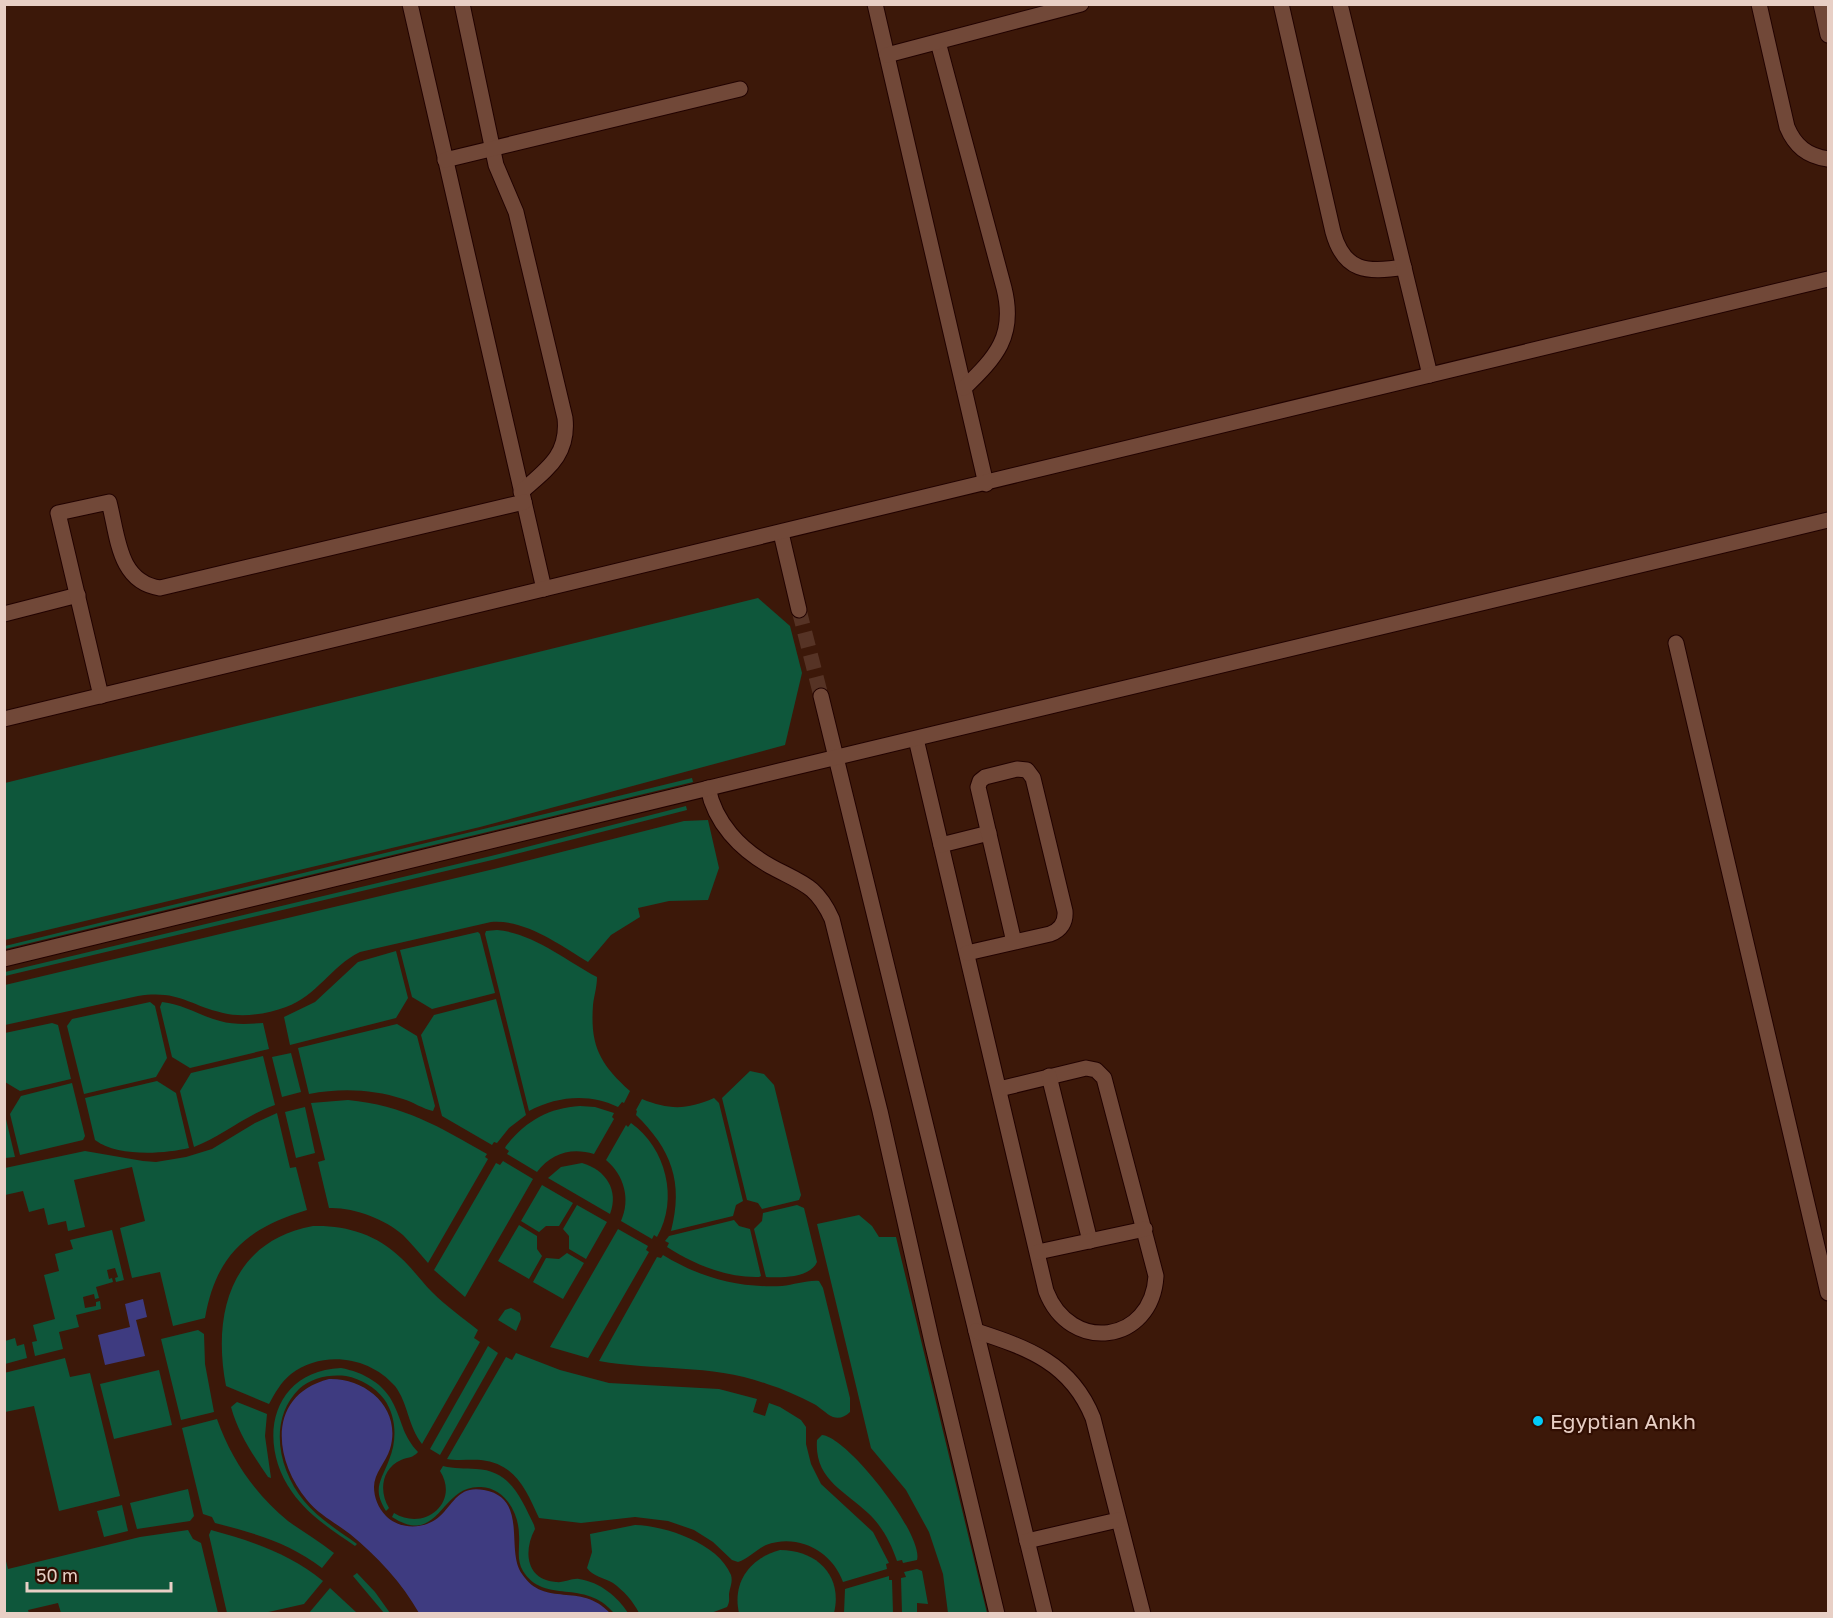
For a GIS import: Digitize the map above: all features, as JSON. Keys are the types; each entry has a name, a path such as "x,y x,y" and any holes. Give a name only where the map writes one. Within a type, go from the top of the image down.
{"street":[{"path":"410,4 544,589"},
{"path":"101,696 58,513 109,502 128,570 142,583 160,588 523,497 556,460 566,430 562,406 516,212 496,165 492,149 462,4"},
{"path":"875,4 986,484"},
{"path":"887,55 1081,4"},
{"path":"1281,4 1339,250 1353,264 1362,269 1382,271 1404,267"},
{"path":"1340,4 1430,375"},
{"path":"1759,4 1791,137 1806,152 1815,157 1828,159"},
{"path":"1824,7 1828,35"},
{"path":"938,42 1008,301 1007,327 998,352 964,388"},
{"path":"446,160 740,89"},
{"path":"4,719 986,484 1828,279"},
{"path":"4,959 1828,520"},
{"path":"781,533 799,610"},
{"path":"4,614 78,595"},
{"path":"1676,643 1825,1265 1828,1293"},
{"path":"820,696 1045,1614"},
{"path":"916,739 999,1089 1038,1252 1047,1291 1057,1312 1065,1320 1085,1331 1108,1333 1130,1325 1139,1318 1152,1299 1156,1276 1104,1078 1096,1070 1086,1068 999,1089"},
{"path":"967,953 1014,942 1055,932 1063,925 1066,916 1033,778 1027,770 1017,769 985,777 980,781 979,791 1014,942"},
{"path":"708,788 718,817 733,837 768,865 805,883 822,899 832,919 880,1111 997,1614"},
{"path":"941,845 988,833"},
{"path":"1049,1076 1090,1241"},
{"path":"1038,1252 1145,1229"},
{"path":"976,1331 1018,1345 1033,1353 1060,1371 1080,1392 1093,1418 1143,1614"},
{"path":"1027,1541 1118,1520"}],"green space":[{"path":"758,598 790,626 802,673 785,745 480,827 5,940 5,783"},
{"path":"692,778 693,782 5,949 5,946"},
{"path":"686,806 687,810 492,860 5,976 5,972 491,856"},
{"path":"708,820 719,868 708,900 669,901 638,908 640,917 611,935 588,962 529,929 504,922 491,922 360,952 341,965 307,996 286,1007 263,1013 231,1014 211,1010 183,999 152,995 138,996 5,1025 5,985 494,869 684,821"},
{"path":"497,930 523,936 536,942 597,977 592,1019 595,1043 604,1063 630,1091 624,1103 622,1102 618,1107 585,1098 562,1099 529,1111 485,934 486,931"},
{"path":"478,932 495,993 432,1009 412,997 400,950"},
{"path":"396,951 408,998 396,1018 290,1045 284,1017 315,1002 358,962"},
{"path":"496,999 526,1115 509,1128 497,1143 494,1142 492,1145 442,1116 421,1035 434,1015"},
{"path":"150,1002 155,1006 167,1058 156,1077 84,1094 67,1026 72,1019"},
{"path":"162,1002 225,1022 263,1023 269,1049 190,1068 172,1057 160,1007"},
{"path":"52,1023 58,1025 71,1079 20,1091 5,1082 5,1033"},
{"path":"397,1024 417,1036 435,1106 433,1111 403,1099 368,1091 345,1090 309,1094 298,1048"},
{"path":"291,1053 301,1092 282,1097 272,1057"},
{"path":"263,1056 275,1105 194,1147 180,1091 191,1073"},
{"path":"750,1071 764,1074 774,1085 801,1195 799,1200 762,1209 758,1203 747,1200 722,1098"},
{"path":"157,1081 176,1093 189,1148 154,1153 128,1152 95,1140 85,1098"},
{"path":"72,1083 85,1136 83,1140 20,1155 10,1114 21,1096"},
{"path":"714,1098 719,1103 743,1201 736,1205 733,1216 671,1231 676,1197 672,1167 658,1141 636,1115 636,1110 642,1099 678,1107 695,1105"},
{"path":"348,1100 404,1112 437,1126 487,1154 485,1157 488,1159 428,1263 403,1235 378,1219 358,1212 329,1208 318,1162 325,1160 311,1103"},
{"path":"305,1107 315,1153 296,1158 285,1112"},
{"path":"568,1107 595,1107 614,1113 612,1117 614,1119 594,1154 578,1151 562,1153 549,1160 537,1172 507,1154 509,1151 505,1148 506,1146 522,1129 538,1117"},
{"path":"277,1113 290,1168 296,1167 307,1210 267,1226 251,1235 238,1247 226,1261 217,1277 205,1318 173,1326 160,1272 132,1278 120,1228 145,1221 132,1167 74,1180 85,1227 68,1231 66,1221 48,1225 44,1208 29,1212 23,1191 5,1195 5,1168 85,1151 156,1162 186,1157 212,1149 255,1123"},
{"path":"5,1115 15,1157 4,1158"},
{"path":"631,1123 653,1146 665,1175 668,1191 664,1222 657,1237 654,1235 652,1239 621,1221 625,1204 624,1188 617,1173 606,1160 626,1125 628,1127"},
{"path":"503,1161 533,1179 465,1297 434,1270 496,1163 500,1165"},
{"path":"582,1163 598,1171 608,1182 613,1197 610,1214 548,1178 561,1167"},
{"path":"542,1185 573,1203 559,1226 546,1226 539,1232 521,1221"},
{"path":"577,1205 607,1222 586,1259 569,1249 569,1236 563,1229"},
{"path":"797,1205 804,1208 817,1262 802,1274 766,1277 754,1229 762,1221 763,1213"},
{"path":"859,1215 872,1226 879,1237 896,1237 987,1613 948,1613 943,1574 929,1532 906,1490 871,1448 817,1224"},
{"path":"734,1220 739,1226 750,1229 761,1276 759,1277 735,1275 711,1269 667,1247 669,1243 665,1241 669,1236"},
{"path":"519,1225 537,1236 537,1249 542,1256 529,1279 498,1261"},
{"path":"313,1226 349,1229 382,1243 405,1262 437,1297 478,1330 474,1338 480,1342 422,1444 395,1386 372,1368 359,1363 331,1359 303,1366 284,1381 269,1404 226,1386 222,1359 222,1333 226,1308 234,1285 246,1264 263,1247 285,1234"},
{"path":"618,1229 648,1246 646,1250 649,1252 588,1358 550,1347"},
{"path":"112,1230 124,1280 116,1282 115,1278 118,1277 115,1268 107,1270 109,1279 112,1278 113,1282 96,1287 99,1298 95,1299 94,1294 83,1297 85,1308 96,1306 96,1302 100,1301 101,1309 76,1315 79,1327 59,1332 63,1349 35,1356 32,1342 37,1341 33,1325 55,1319 44,1275 59,1271 55,1254 73,1249 70,1240"},
{"path":"567,1253 584,1263 563,1299 533,1282 546,1258 559,1259"},
{"path":"663,1255 691,1270 735,1283 782,1286 819,1281 823,1288 850,1398 850,1412 842,1417 833,1417 814,1404 785,1390 726,1373 599,1361 657,1257 661,1258"},
{"path":"511,1308 520,1313 521,1319 516,1331 498,1320 505,1310"},
{"path":"198,1330 204,1334 205,1364 214,1412 181,1420 161,1339"},
{"path":"15,1338 17,1346 24,1344 27,1358 5,1364 5,1341"},
{"path":"488,1346 498,1353 440,1455 430,1449"},
{"path":"516,1353 560,1370 609,1383 719,1389 757,1399 753,1412 765,1416 769,1403 780,1407 801,1420 806,1427 806,1444 811,1464 821,1484 873,1532 889,1563 886,1564 887,1569 843,1582 831,1561 812,1547 802,1543 790,1541 766,1545 738,1562 732,1560 713,1542 694,1530 668,1521 635,1517 581,1523 539,1518 524,1488 503,1467 481,1460 447,1459 506,1357 512,1360"},
{"path":"65,1358 70,1377 90,1373 120,1496 59,1511 34,1406 5,1412 4,1373"},
{"path":"341,1368 365,1376 385,1391 394,1405 406,1435 418,1452 389,1469 383,1488 389,1508 386,1511 379,1497 379,1485 392,1453 394,1429 391,1413 384,1399 372,1387 357,1379 333,1376 309,1382 299,1389 289,1401 280,1430 280,1445 288,1474 304,1501 329,1524 357,1544 355,1546 321,1522 292,1492 281,1472 275,1452 273,1431 277,1412 286,1395 299,1381 318,1372"},
{"path":"159,1370 172,1425 114,1439 100,1384"},
{"path":"237,1402 267,1414 265,1436 271,1478 268,1477 246,1444 231,1407"},
{"path":"217,1419 237,1462 265,1499 288,1521 334,1553 322,1568 284,1545 215,1523 212,1517 203,1514 182,1428"},
{"path":"822,1435 834,1440 849,1452 882,1489 909,1530 916,1548 917,1560 903,1563 902,1560 897,1561 878,1523 841,1491 826,1474 820,1465 817,1453 817,1440"},
{"path":"443,1466 488,1471 506,1480 519,1496 534,1525 528,1555 533,1570 538,1576 559,1582 579,1579 594,1583 614,1596 628,1613 614,1613 603,1603 590,1596 553,1590 532,1581 523,1571 520,1562 518,1527 513,1510 504,1497 490,1488 467,1489 447,1503 430,1520 420,1525 408,1524 392,1517 394,1513 406,1518 417,1519 436,1511 446,1493 445,1482 440,1471"},
{"path":"188,1489 194,1516 190,1521 137,1529 130,1503"},
{"path":"122,1505 128,1531 104,1537 97,1511"},
{"path":"635,1525 661,1529 690,1538 715,1554 731,1575 732,1582 727,1607 711,1613 639,1613 631,1600 617,1586 589,1571 587,1568 592,1552 590,1534"},
{"path":"188,1530 193,1539 201,1543 218,1613 61,1613 58,1603 28,1610 29,1613 5,1613 5,1557 8,1569 140,1537"},
{"path":"211,1530 284,1556 323,1581 304,1604 264,1613 227,1613 209,1535"},
{"path":"780,1550 805,1555 816,1560 824,1568 835,1588 834,1613 739,1613 738,1591 746,1573 760,1559"},
{"path":"917,1569 922,1571 928,1604 917,1603 917,1613 902,1613 901,1578 906,1577 904,1572"},
{"path":"357,1573 390,1613 384,1613 353,1576"},
{"path":"889,1576 889,1580 892,1580 893,1613 844,1613 845,1589"},
{"path":"330,1588 357,1613 309,1613"}],"shaded area":[{"path":"143,1299 147,1317 136,1320 145,1356 105,1365 98,1335 130,1327 125,1304"},
{"path":"329,1379 343,1380 368,1390 386,1409 391,1421 390,1449 376,1477 374,1487 381,1510 392,1521 405,1526 427,1524 440,1516 458,1496 469,1490 484,1490 498,1495 507,1503 511,1514 517,1564 531,1584 552,1593 587,1598 610,1613 419,1613 405,1591 370,1551 307,1500 287,1466 282,1430 286,1414 295,1399 309,1387"}],"tunnel":[{"path":"799,610 821,696"}],"place":[{"name":"Egyptian Ankh","path":"1538,1421"}]}
